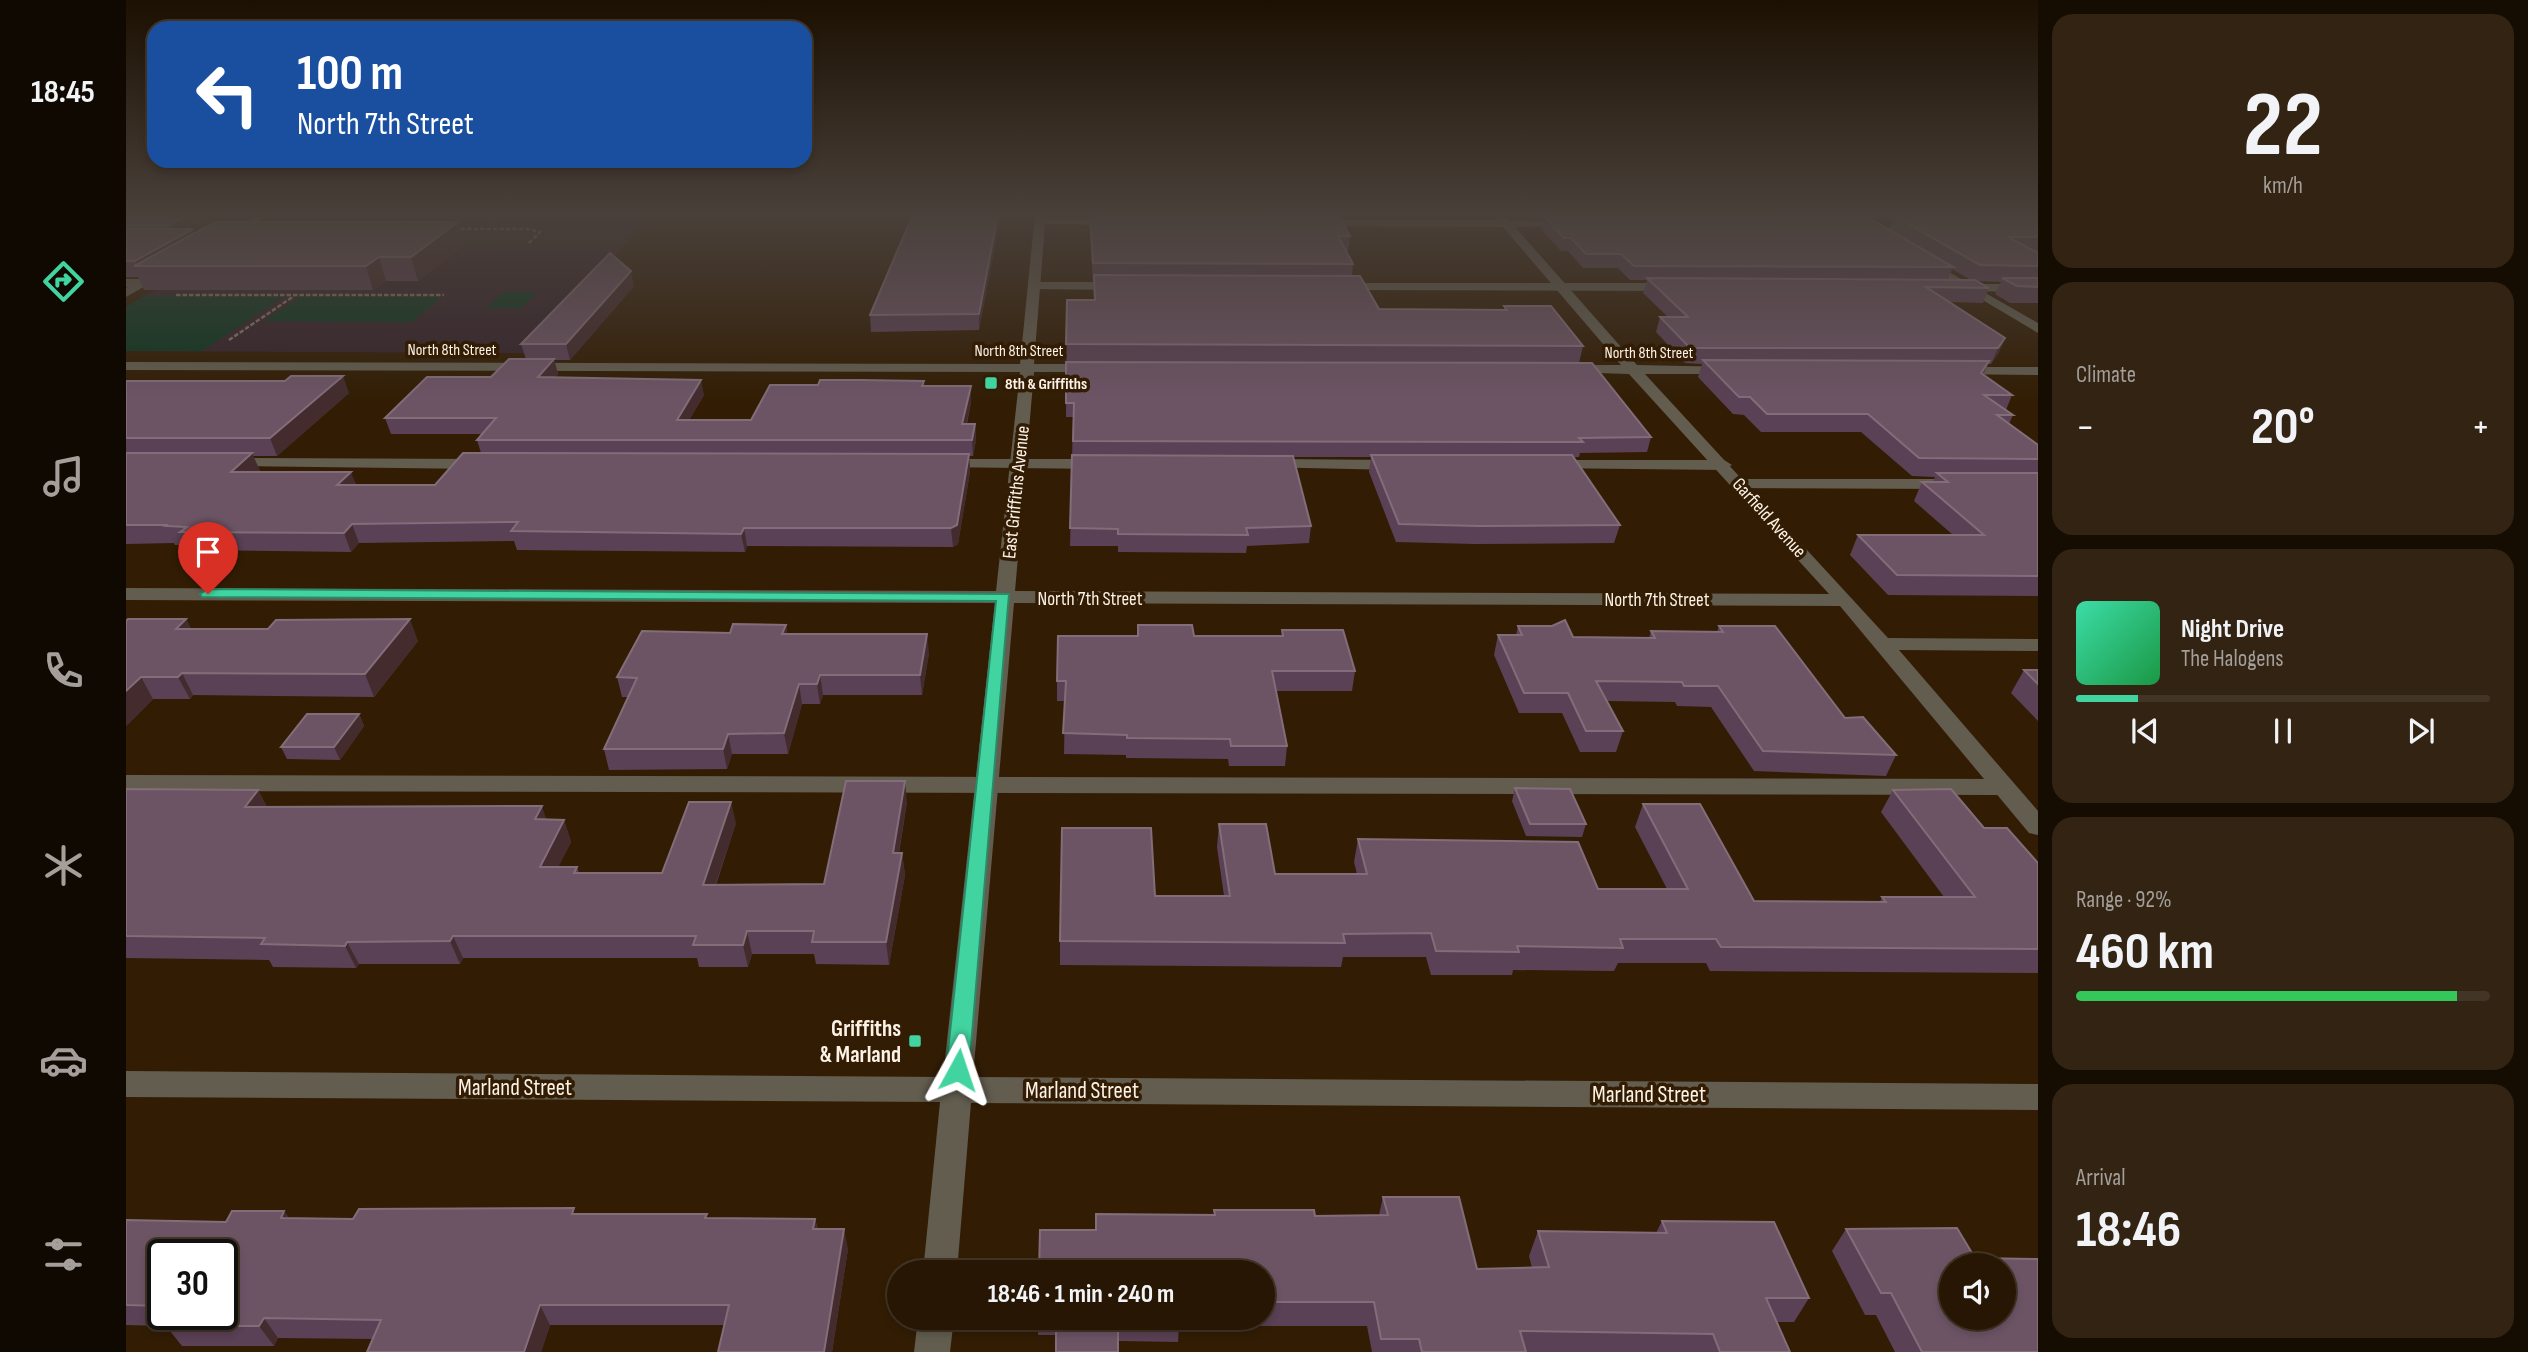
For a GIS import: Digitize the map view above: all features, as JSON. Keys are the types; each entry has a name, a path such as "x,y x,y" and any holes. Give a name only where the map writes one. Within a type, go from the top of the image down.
{"street":[{"path":"126,293 154,277"},
{"name":"East Griffiths Avenue","path":"941,1260 985,787 1028,368 1033,277"},
{"name":"Garfield Avenue","path":"1552,277 1844,600 2038,827"},
{"path":"1951,277 2038,329"},
{"path":"126,283 144,283"},
{"path":"1032,285 1129,286"},
{"path":"1324,286 1683,287"},
{"path":"1947,288 2038,288"},
{"name":"North 8th Street","path":"126,366 1103,368"},
{"name":"North 8th Street","path":"1549,369 1745,370"},
{"path":"1940,371 2038,371"},
{"path":"208,463 494,464"},
{"path":"925,464 1116,464"},
{"path":"1254,464 1420,465"},
{"path":"1530,465 1724,465"},
{"path":"1740,484 1968,484"},
{"name":"North 7th Street","path":"126,594 1844,600"},
{"path":"1882,644 2038,645"},
{"path":"126,783 985,787 2004,787"},
{"name":"Marland Street","path":"126,1084 2038,1097"},
{"path":"932,1352 935,1330"}],"path":[{"path":"186,288 174,295 444,295"},
{"path":"221,345 295,295"}],"shaded area":[{"path":"177,277 595,277 524,353 126,351 126,307"}],"green space":[{"path":"503,292 537,292 521,308 486,308"},
{"path":"144,296 283,297 202,351 126,351 126,307"},
{"path":"300,297 442,297 412,322 264,321"}],"building":[{"path":"586,277 626,277 566,344 521,344"},
{"path":"886,277 986,277 979,314 870,315"},
{"path":"1094,277 1361,277 1379,309 1507,310 1504,306 1551,306 1583,346 1066,344 1067,300 1095,300"},
{"path":"1647,278 1975,280 1989,288 1926,287 2005,338 1998,348 1690,348 1660,317 1688,317"},
{"path":"2002,278 2038,278 2038,287 2017,286"},
{"path":"509,359 554,359 538,377 701,380 677,420 751,420 770,385 818,385 820,380 861,380 924,381 922,386 971,386 962,424 975,424 972,440 477,440 496,418 385,418 427,377 491,377"},
{"path":"1703,360 1989,361 1981,373 2012,395 1984,395 2013,415 1997,415 2038,445 2038,459 1919,458 1868,414 1767,414 1750,397 1739,397"},
{"path":"1066,362 1592,363 1651,437 1579,438 1583,442 1073,441 1074,403 1066,403"},
{"path":"291,376 343,376 270,438 126,438 126,381 285,381"},
{"path":"126,453 252,453 231,472 351,472 337,485 435,485 463,453 969,454 957,525 951,528 744,528 741,534 511,531 518,522 352,524 344,533 180,532 187,527 126,525"},
{"path":"1072,455 1293,456 1311,526 1246,528 1248,535 1118,534 1118,529 1070,528"},
{"path":"1371,455 1572,455 1620,525 1399,524"},
{"path":"1937,473 2038,473 2038,576 1897,575 1858,535 1984,535 1922,482 1948,482"},
{"path":"128,619 186,619 176,629 268,629 276,620 410,619 365,674 182,673 178,677 141,677 126,691"},
{"path":"1565,620 1573,637 1655,638 1651,631 1723,632 1719,626 1775,626 1845,718 1863,717 1896,755 1763,751 1718,686 1684,686 1682,682 1596,681 1623,731 1586,731 1568,693 1524,693 1498,635 1522,635 1518,626 1552,626"},
{"path":"733,624 786,625 782,634 927,634 920,675 820,675 817,684 799,684 784,733 728,734 723,749 604,749 637,678 617,677 642,631 730,633"},
{"path":"1138,625 1192,625 1194,636 1283,636 1282,630 1343,630 1355,671 1272,671 1287,746 1231,746 1230,739 1127,738 1127,735 1063,733 1066,681 1057,681 1058,636 1138,636"},
{"path":"2024,670 2038,670 2038,684"},
{"path":"307,714 359,714 334,747 281,747"},
{"path":"846,781 905,781 893,853 902,853 886,942 812,942 814,931 747,931 743,945 693,945 696,936 453,936 450,941 347,942 345,946 261,944 265,938 126,936 126,789 258,790 245,807 542,806 535,819 564,820 540,867 577,867 574,873 662,873 689,802 731,802 703,885 824,884"},
{"path":"1515,788 1570,789 1586,824 1530,824"},
{"path":"1951,789 1984,828 2007,828 2038,863 2038,949 1721,947 1716,939 1620,939 1623,948 1517,946 1519,952 1436,951 1431,933 1343,934 1345,943 1060,941 1062,828 1151,828 1155,896 1230,896 1219,824 1266,824 1275,874 1367,874 1358,839 1578,842 1598,889 1688,889 1643,804 1700,804 1754,901 1886,902 1882,897 1975,897 1893,790"},
{"path":"1383,1197 1459,1197 1477,1269 1549,1267 1538,1231 1667,1233 1662,1221 1774,1222 1809,1298 1766,1298 1790,1352 1720,1352 1713,1334 1520,1331 1526,1352 1422,1352 1419,1339 1381,1339 1374,1302 1275,1302 1275,1260 1039,1260 1040,1230 1096,1230 1096,1214 1215,1215 1214,1210 1314,1210 1315,1216 1388,1215"},
{"path":"574,1208 572,1214 707,1214 705,1218 815,1219 813,1229 844,1229 824,1352 718,1352 729,1305 540,1305 524,1352 367,1352 381,1320 264,1318 259,1326 238,1326 238,1239 147,1239 147,1306 126,1305 126,1220 226,1222 232,1211 284,1211 281,1218 353,1219 359,1209"},
{"path":"1957,1228 1972,1253 1939,1253 1939,1330 2016,1330 2016,1259 2038,1259 2038,1352 1922,1352 1891,1293 1881,1293 1846,1229"},
{"path":"1056,1330 1118,1330 1118,1352 1056,1352"}],"place":[{"name":"8th & Griffiths","path":"991,383"},
{"name":"Griffiths & Marland","path":"915,1041"}],"route":[{"path":"208,594 1004,597 958,1070"}]}
